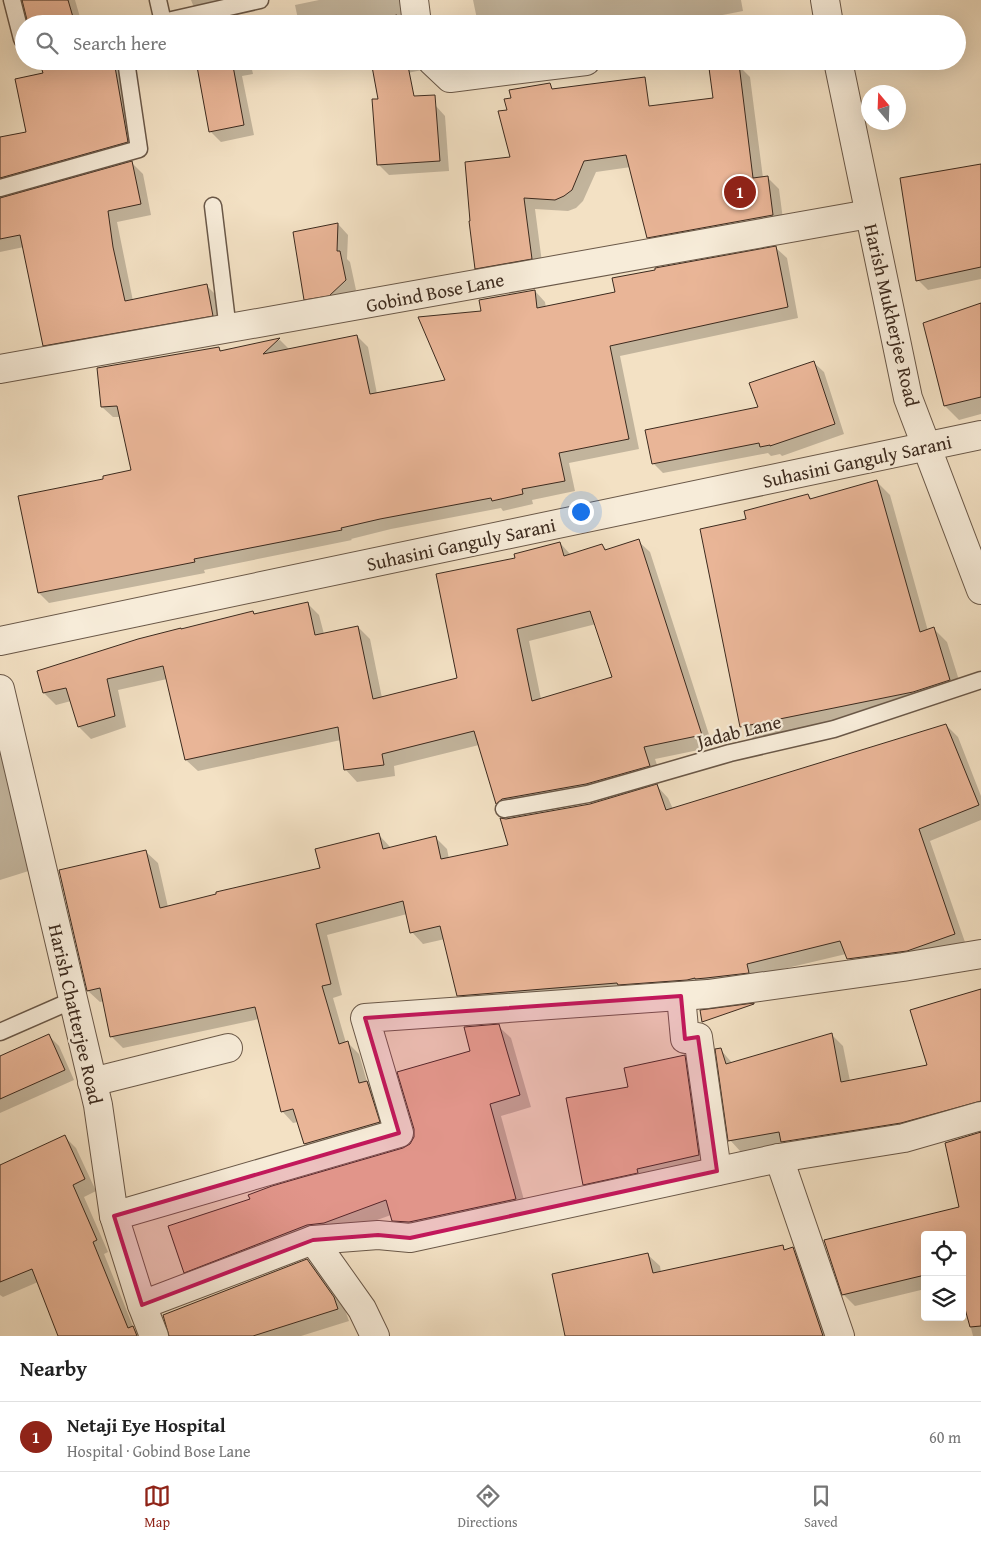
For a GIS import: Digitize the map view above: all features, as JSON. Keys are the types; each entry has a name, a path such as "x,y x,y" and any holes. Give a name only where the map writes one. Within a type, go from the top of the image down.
{"street":[{"path":"414,0 416,15"},
{"path":"825,0 828,15"},
{"path":"442,70 450,78 514,70"},
{"name":"Harish Mukherjee Road","path":"840,70 908,398 981,590"},
{"name":"Gobind Bose Lane","path":"1,363 228,330 472,284 869,214"},
{"name":"Suhasini Ganguly Sarani","path":"0,642 981,435"},
{"name":"Harish Chatterjee Road","path":"0,690 98,1105 114,1216 142,1305 154,1336"},
{"path":"114,1216 399,1133 364,1018 708,994 981,954"},
{"path":"681,996 684,1039 698,1037 717,1171"},
{"path":"92,1082 228,1048"},
{"path":"142,1305 314,1240 378,1235 410,1238 779,1158 904,1138 981,1116"},
{"path":"779,1158 840,1336"},
{"path":"314,1240 362,1309 375,1336"}],"lane":[{"path":"12,0 16,15"},
{"path":"158,0 159,15"},
{"path":"195,15 260,0"},
{"path":"0,188 139,149 127,70"},
{"path":"213,206 228,330"},
{"name":"Jadab Lane","path":"504,809 588,794 730,753 834,728 981,680"},
{"path":"0,1032 73,1000"}],"highlighted area":[{"path":"681,996 685,1039 698,1037 717,1171 410,1238 378,1235 313,1240 142,1305 114,1216 399,1133 365,1018"}],"building":[{"path":"22,0 68,0 72,15 26,15"},
{"path":"42,70 116,70 128,142 0,178 0,137 26,132 15,79 43,73"},
{"path":"198,70 234,70 244,125 209,132"},
{"path":"373,70 409,70 414,96 435,95 440,161 377,165 372,99 378,99"},
{"path":"709,70 740,70 753,178 768,176 773,215 647,238 626,155 584,161 572,190 564,196 555,200 524,198 532,259 475,269 469,221 465,162 510,157 498,111 507,110 504,99 511,98 509,90 550,83 552,89 645,77 649,106 713,98"},
{"path":"132,161 141,204 108,211 113,247 125,301 207,284 213,316 43,346 20,235 0,239 0,198"},
{"path":"981,164 981,267 916,281 900,178"},
{"path":"338,223 337,251 340,251 346,280 329,296 304,300 293,232"},
{"path":"776,246 788,307 610,346 629,439 559,453 565,481 522,489 523,494 492,501 491,498 380,519 341,528 342,530 194,559 195,562 38,593 18,496 103,479 103,476 131,470 117,406 101,407 97,368 219,347 220,351 280,338 263,354 357,335 370,394 445,380 418,317 481,311 479,300 535,290 537,308 615,292 612,278 655,270 655,268"},
{"path":"981,303 981,397 944,406 923,323"},
{"path":"814,361 835,424 770,446 760,447 759,443 652,464 645,430 758,407 749,383"},
{"path":"877,480 920,632 934,627 950,680 913,692 740,727 700,529 746,519 744,511 808,494 810,499"},
{"path":"639,539 702,735 644,747 650,766 586,784 502,799 496,804 474,731 382,754 384,765 344,770 338,727 185,760 163,666 107,679 115,716 78,727 66,688 43,693 37,671 138,639 181,628 253,611 254,614 308,602 315,635 358,626 373,699 457,678 436,574 515,558 514,554 560,542 564,556 602,544 605,550","holes":["590,611 612,677 532,701 517,629"]},
{"path":"946,724 979,805 919,829 955,934 907,951 847,959 840,941 747,964 749,973 687,980 618,985 617,983 457,996 440,926 410,933 403,901 316,924 331,984 322,986 339,1044 348,1041 359,1083 367,1081 380,1122 304,1144 293,1109 281,1112 255,1007 110,1037 100,988 87,991 59,870 146,850 160,908 216,894 216,892 320,868 315,849 379,833 383,849 436,836 441,859 508,845 500,818 506,819 590,804 657,784 666,810"},
{"path":"981,989 981,1101 901,1123 781,1142 779,1132 728,1141 715,1049 721,1048 726,1064 832,1033 841,1082 927,1065 910,1010"},
{"path":"754,1004 702,1022 700,1010"},
{"path":"499,1024 520,1095 490,1104 516,1199 409,1222 392,1221 386,1200 324,1223 307,1225 184,1273 168,1226 250,1199 248,1195 272,1186 403,1148 410,1144 414,1137 414,1129 397,1072 470,1051 464,1027"},
{"path":"49,1034 65,1070 0,1099 0,1056"},
{"path":"685,1055 699,1155 637,1169 638,1173 583,1185 566,1098 628,1087 624,1068"},
{"path":"981,1132 981,1326 970,1327 966,1312 966,1231 921,1231 921,1276 842,1295 824,1240 959,1207 945,1143"},
{"path":"65,1135 85,1179 73,1185 97,1240 93,1242 128,1328 133,1326 137,1336 58,1336 32,1269 0,1282 0,1165"},
{"path":"783,1245 784,1250 793,1247 823,1336 565,1336 552,1274 648,1253 653,1273"},
{"path":"307,1259 334,1297 338,1309 253,1336 169,1336 163,1315"}],"place":[{"name":"Netaji Eye Hospital","path":"740,192"}]}
